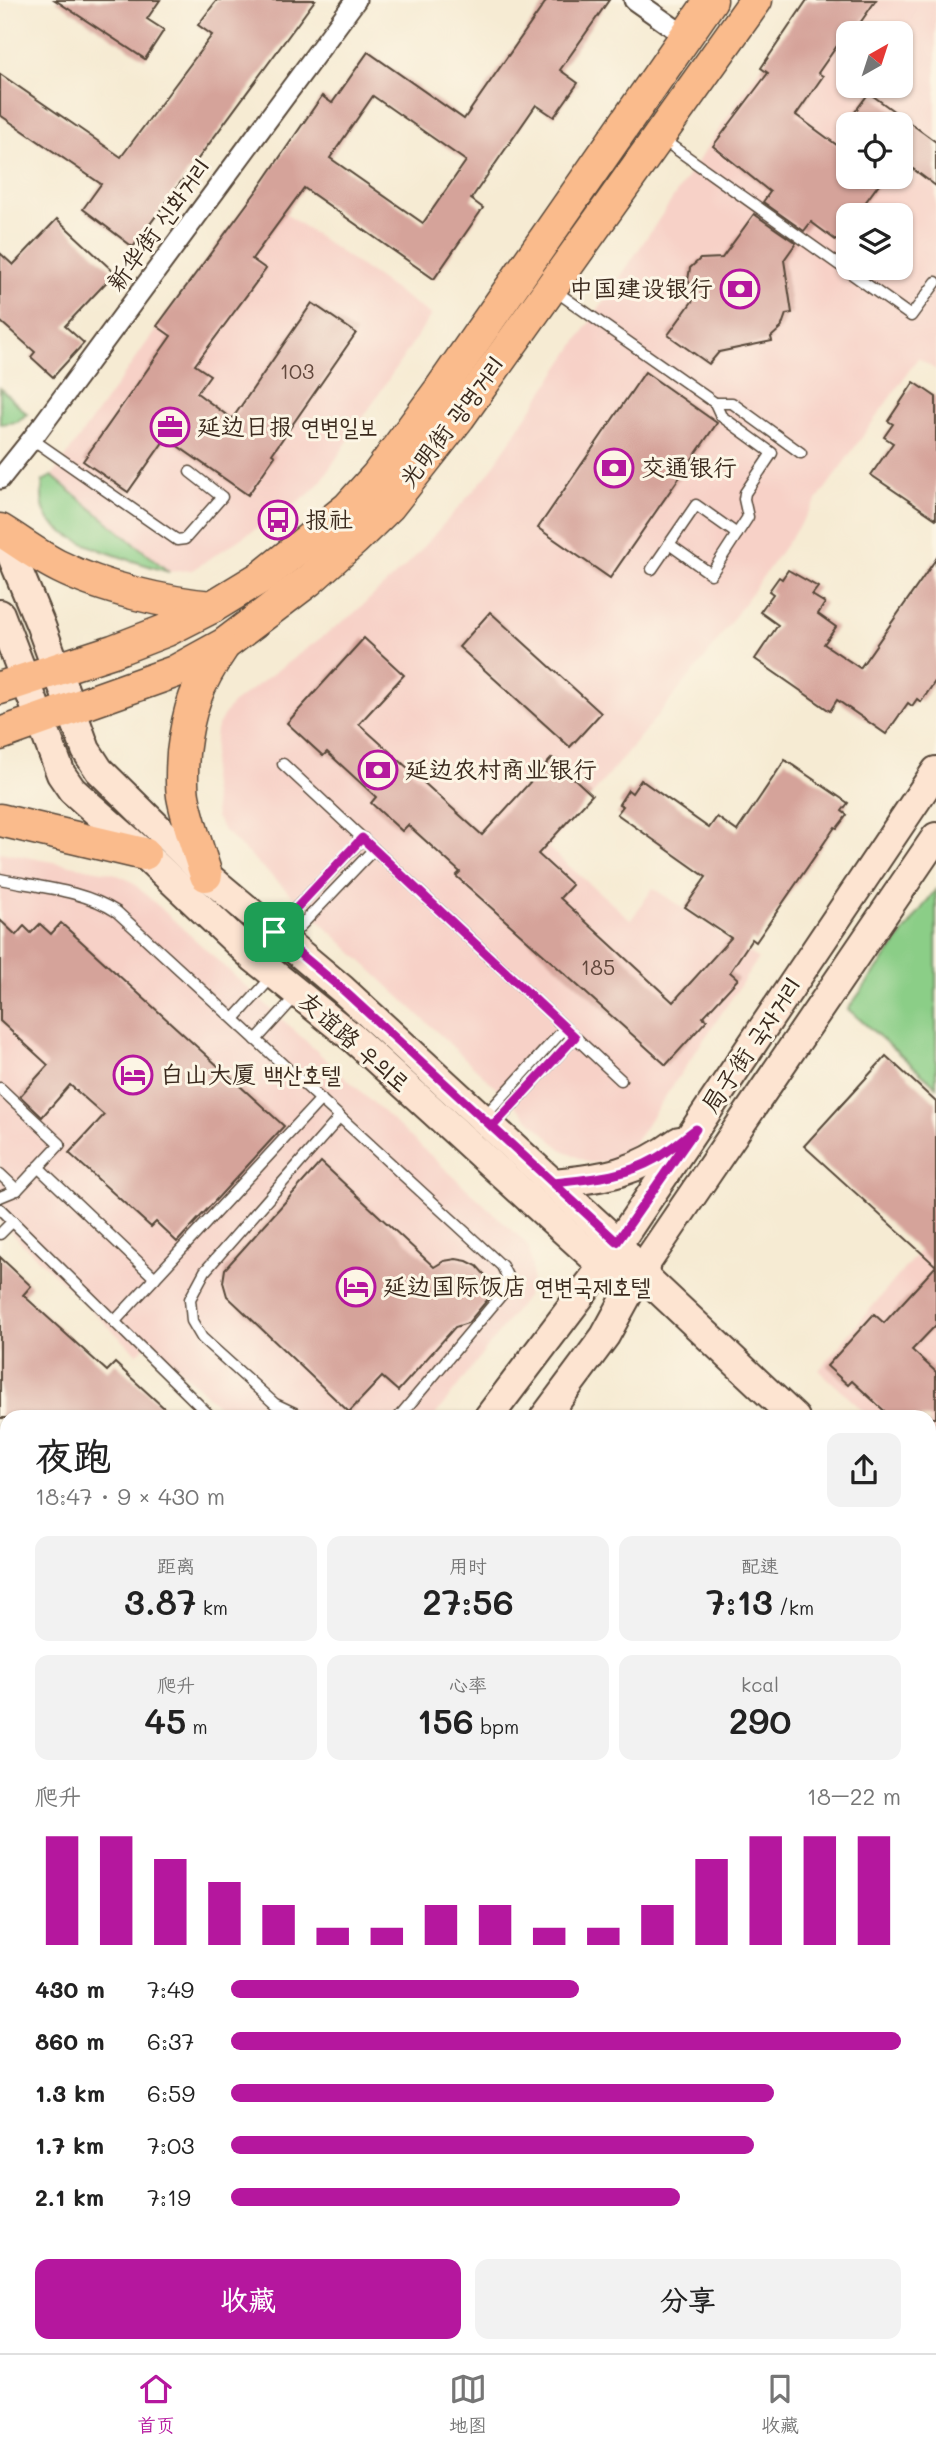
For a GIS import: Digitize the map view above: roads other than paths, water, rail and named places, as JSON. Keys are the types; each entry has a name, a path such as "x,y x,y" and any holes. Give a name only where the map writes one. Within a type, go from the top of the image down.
{"main road":[{"name":"光明街 광명거리","path":"13,684 113,652 167,630 212,607 263,576 348,508 377,476 710,0"},
{"name":"光明街 광명거리","path":"0,734 174,672 225,644 309,580 389,506 459,416 755,0"},
{"path":"0,533 59,567 99,582 187,605 212,607"},
{"name":"友谊路 우의로","path":"0,533 9,549 57,670 86,750 99,769 206,875 342,989 617,1242 639,1272 786,1410"},
{"name":"友谊路 우의로","path":"0,614 13,684 40,720 61,774 72,790 254,958 352,1038 603,1266"},
{"path":"206,875 183,794 182,768 188,718 195,694 203,676 225,644"},
{"name":"局子街 국자거리","path":"494,1410 603,1266 936,771"},
{"path":"0,820 144,854"},
{"name":"局子街 국자거리","path":"550,1410 605,1336 639,1272 936,837"},
{"path":"553,1183 597,1178 640,1166 657,1158 696,1129"},
{"path":"603,1266 639,1272"}],"street":[{"name":"新华街 신화거리","path":"0,479 356,0"},
{"path":"634,0 685,36"}],"lane":[{"path":"658,137 911,316 936,282"},
{"path":"551,287 715,402 732,403 801,453"},
{"path":"669,544 711,574 748,517 745,493 772,453 721,416 715,402"},
{"path":"32,439 177,540 185,539 222,497 190,472"},
{"path":"652,569 696,505 737,534"},
{"path":"283,764 621,1080"},
{"path":"279,937 362,838"},
{"path":"279,937 374,849"},
{"path":"0,879 82,895 103,902 117,912 502,1266 507,1276 503,1293 405,1410"},
{"path":"234,1019 274,974"},
{"path":"256,1040 298,994"},
{"path":"487,1123 565,1028"},
{"path":"487,1123 575,1037"},
{"path":"0,1088 60,1144 17,1190 0,1198"},
{"path":"115,1321 321,1099"},
{"path":"288,1410 275,1404 202,1338 192,1321 190,1299 205,1271 340,1117"},
{"path":"38,1167 155,1278"},
{"path":"0,1174 17,1190"},
{"path":"0,1209 204,1410"},
{"path":"0,1234 13,1221"}],"place":[{"name":"中国建设银行","path":"740,289"},
{"name":"延边日报 연변일보","path":"170,427"},
{"name":"交通银行","path":"614,468"},
{"name":"报社","path":"278,520"},
{"name":"延边农村商业银行","path":"378,770"},
{"name":"白山大厦 백산호텔","path":"133,1075"},
{"name":"延边国际饭店 연변국제호텔","path":"356,1287"}]}
